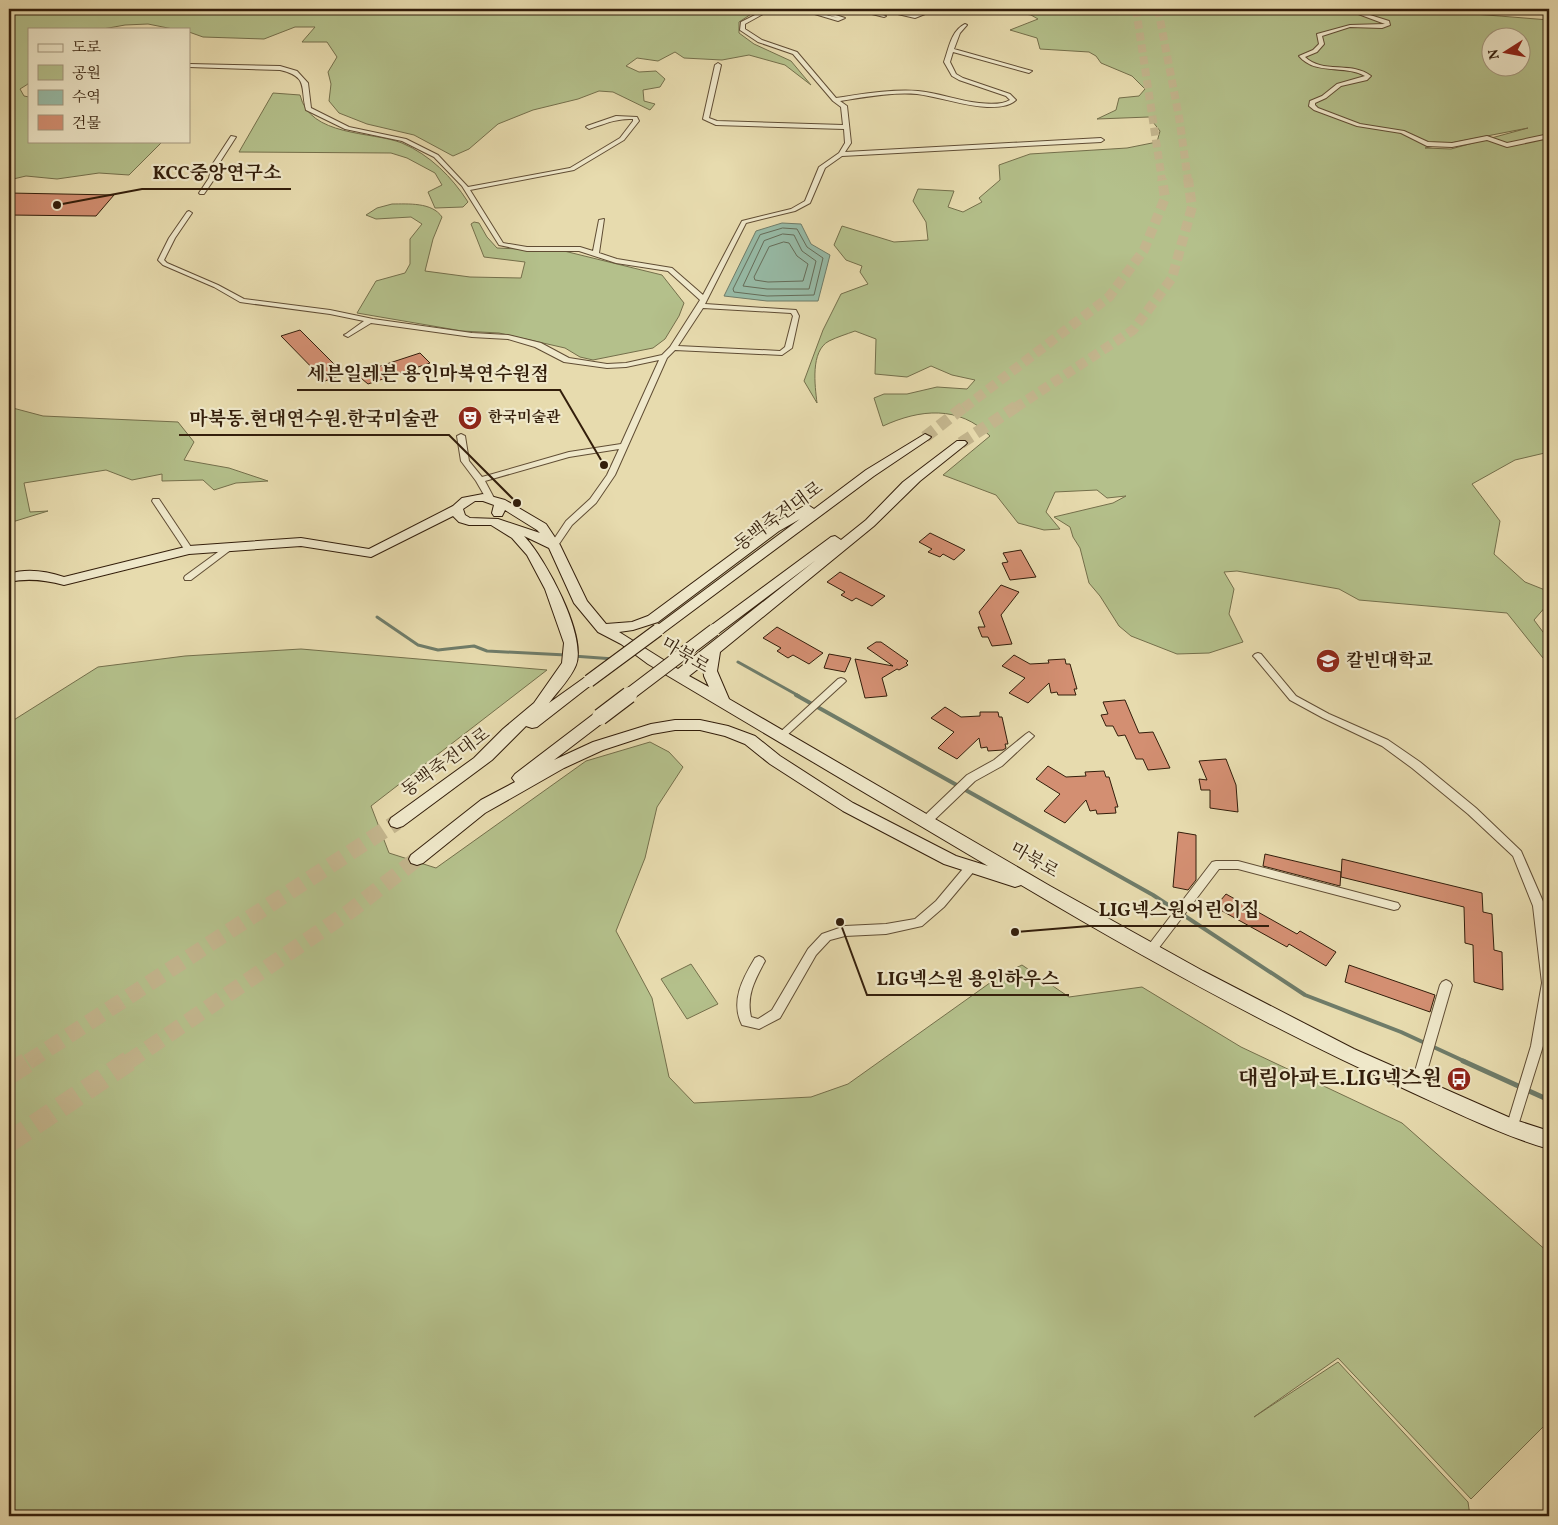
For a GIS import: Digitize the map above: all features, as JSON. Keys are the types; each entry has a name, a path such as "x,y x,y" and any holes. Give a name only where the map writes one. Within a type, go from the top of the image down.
{"main road":[{"path":"626,641 656,624 775,528 870,473 925,437"},
{"path":"416,859 714,630 915,480 961,443"},
{"path":"679,676 714,650 870,523 915,480"},
{"path":"9,578 19,575 47,576 64,581 188,550 301,542 371,553 457,509 461,503 470,498 480,496 495,501 498,514 492,522"},
{"name":"마북로","path":"495,501 542,527 554,545 580,603 602,629 626,641 653,661 926,822 1151,950 1348,1055 1512,1128 1549,1140"},
{"path":"457,509 458,514 463,520 492,522 528,532 554,545"},
{"path":"479,762 538,707 569,664 571,643 548,581 536,557 520,539 492,522"},
{"path":"602,629 656,624"},
{"name":"동백죽전대로","path":"398,822 590,681 656,624"},
{"path":"714,650 709,662 709,673 723,701"},
{"path":"478,810 560,764 598,746 650,729 675,725 700,725 728,731 750,740 775,760 848,807 950,860 1044,890"}],"street":[{"path":"554,545 569,523 593,501 611,475 664,357 673,348 703,303 744,222 793,210 808,202 822,167 841,154 848,143 844,106 835,100 795,53 760,41 742,30 743,24 770,9"},
{"path":"802,9 813,9 843,18 838,20 802,9"},
{"path":"854,9 904,21"},
{"path":"878,9 915,18 923,14 903,9"},
{"path":"1347,9 1381,18 1388,25 1382,27 1350,26 1319,35 1322,44 1315,50 1302,56 1304,60 1316,66 1355,70 1368,76 1365,79 1339,86 1324,97 1312,102 1312,106 1316,109 1359,125 1402,132 1427,144 1452,145 1487,138 1507,145 1549,136"},
{"path":"835,100 892,92 923,93 982,106 1010,103 1013,100 1008,96 968,83 954,75 947,62 957,31 965,25"},
{"path":"951,50 1029,71"},
{"path":"190,65 280,68 295,72 305,83 308,109 347,128 404,140 436,156 467,189 502,244 527,249 580,248 616,261 670,270 703,303 794,311 796,316 788,348 782,353 673,348"},
{"path":"718,65 707,110 706,119 708,121 716,124 846,127"},
{"path":"467,189 572,169 622,139 636,121 635,118 625,116 589,128"},
{"path":"202,193 212,178 215,165 233,137"},
{"path":"841,154 1101,140"},
{"path":"189,213 164,251 161,260 165,264 216,286 242,301 330,312 370,320 472,335 508,337 538,345 567,360 590,365 626,365 664,357"},
{"path":"596,254 602,220"},
{"path":"348,335 370,320"},
{"path":"461,436 465,461 495,501"},
{"path":"480,480 591,449 623,446"},
{"path":"156,501 188,550"},
{"path":"188,578 229,547"},
{"path":"1258,656 1293,698 1326,716 1385,743 1416,764 1472,811 1517,854 1539,906 1548,983 1538,1046 1512,1128"},
{"path":"781,736 842,681"},
{"path":"926,822 967,782 998,763 1029,736"},
{"path":"1151,950 1216,864 1238,866 1394,906"},
{"path":"759,961 744,987 743,1008 746,1021 759,1024 776,1014 812,952 826,937 845,931 886,929 918,923 940,904 971,867"},
{"path":"1417,1086 1446,985"}],"green space":[{"path":"9,9 759,9 739,22 739,33 754,44 791,61 811,85 785,65 749,55 722,60 684,58 675,52 658,61 637,58 626,66 639,72 656,71 665,79 660,87 643,90 644,101 655,104 650,110 613,92 599,91 578,99 533,110 498,124 469,149 453,156 414,135 367,124 339,113 329,101 331,84 328,72 337,57 327,42 302,42 315,27 295,27 264,39 203,37 190,32 190,28 168,28 148,24 108,28 28,28 28,84 20,89 24,96 28,97 28,142 162,142 129,175 99,173 57,179 26,176 9,180"},
{"path":"994,9 1412,9 1549,20 1549,452 1515,460 1472,484 1500,521 1494,554 1525,582 1545,590 1547,605 1534,620 1549,640 1549,658 1543,658 1507,613 1359,600 1339,589 1237,571 1224,572 1234,589 1229,614 1243,642 1209,653 1177,654 1131,636 1119,626 1100,596 1089,583 1080,548 1073,537 1070,527 1054,517 1113,503 1126,496 1107,498 1097,490 1055,492 1046,512 1060,529 1044,530 1018,523 996,495 943,475 990,436 978,426 965,419 939,413 911,416 883,426 874,398 884,394 907,394 937,387 967,389 975,380 952,375 931,366 907,377 875,374 876,339 855,331 829,341 819,353 815,369 817,403 804,381 823,330 841,294 868,284 860,272 862,266 846,260 834,245 842,226 894,242 928,240 926,222 913,201 918,189 954,191 948,207 963,212 982,202 979,198 1000,180 999,165 1030,154 1127,148 1157,142 1160,131 1149,117 1097,119 1116,110 1119,98 1139,96 1145,89 1132,76 1101,63 1096,56 1089,52 1040,49 1037,38 1010,30 1038,19 1031,15","holes":["1528,128 1451,149 1425,148"]},
{"path":"273,93 300,95 306,109 316,119 328,125 343,130 389,139 412,148 440,168 468,202 463,207 435,208 428,192 442,185 435,173 407,158 391,153 239,152"},
{"path":"392,204 426,206 438,212 442,217 433,239 425,271 470,277 521,278 525,262 484,257 471,224 474,222 479,223 487,237 497,248 564,251 662,275 684,303 679,316 665,339 653,348 593,360 580,357 565,348 499,333 462,331 357,313 376,281 405,273 410,264 410,239 422,224 411,217 376,219 366,215 377,208"},
{"path":"9,407 43,416 178,422 194,442 184,460 229,468 268,481 236,483 214,490 203,480 162,481 162,474 132,480 106,470 24,483 30,512 48,511 9,523"},
{"path":"301,649 547,670 371,806 389,853 436,868 586,761 650,742 669,752 683,767 657,807 645,858 616,931 652,998 669,1077 694,1103 811,1097 848,1084 1001,975 1022,965 1069,997 1142,987 1241,1047 1402,1123 1549,1253 1549,1421 1471,1499 1338,1358 1254,1417 1338,1362 1468,1502 1470,1516 9,1516 9,723 98,667 185,656"},
{"path":"691,964 718,1004 687,1019 661,979"}],"water":[{"path":"782,223 801,224 811,244 830,255 818,301 767,301 724,296 756,231"}],"building":[{"path":"9,193 114,195 96,216 9,215"},
{"path":"300,330 344,374 325,381 281,336"},
{"path":"420,353 430,363 368,384 356,374"},
{"path":"930,533 965,550 954,560 943,554 940,557 928,552 932,549 919,542"},
{"path":"1021,550 1036,577 1010,580 1002,563 1008,562 1003,553"},
{"path":"840,572 885,596 872,606 856,598 852,601 841,595 845,592 827,582"},
{"path":"1001,585 1019,592 1001,615 1012,644 992,646 988,637 982,637 978,627 985,627 979,612"},
{"path":"777,627 823,653 809,664 793,655 788,658 777,651 781,648 763,638"},
{"path":"876,642 881,642 908,661 906,663 908,665 882,678 887,696 865,698 855,659 893,666 867,648"},
{"path":"829,654 851,658 845,672 824,668"},
{"path":"1014,655 1030,664 1049,663 1048,660 1065,659 1066,664 1070,664 1077,689 1074,689 1076,695 1051,693 1049,683 1028,703 1009,693 1025,678 1002,666"},
{"path":"1125,700 1139,733 1153,732 1170,768 1148,770 1143,759 1136,759 1125,735 1118,736 1113,726 1106,726 1101,715 1108,714 1103,702"},
{"path":"945,707 961,717 980,716 980,712 998,712 999,717 1002,717 1008,744 1005,744 1006,748 988,751 987,747 981,748 979,738 957,759 938,748 954,732 931,718"},
{"path":"1226,759 1236,785 1238,812 1210,808 1210,790 1201,790 1199,779 1207,780 1199,761"},
{"path":"1048,766 1066,777 1086,776 1085,772 1104,771 1106,777 1109,777 1118,807 1115,807 1116,813 1097,814 1096,810 1090,811 1086,800 1065,823 1044,811 1060,794 1036,779"},
{"path":"1178,832 1196,835 1196,880 1188,890 1173,887"},
{"path":"1265,854 1341,872 1340,886 1263,866"},
{"path":"1342,859 1482,893 1483,912 1492,914 1494,950 1502,952 1503,990 1474,982 1473,945 1465,943 1464,907 1341,877"},
{"path":"1226,894 1297,934 1300,931 1336,952 1326,966 1289,944 1287,947 1215,907"},
{"path":"1349,965 1435,995 1430,1012 1345,982"}],"waterway":[{"path":"377,617 418,645 438,650 474,646 487,651 566,655"},
{"path":"573,656 614,659"},
{"path":"738,662 799,696"},
{"path":"796,695 1153,895 1305,995 1401,1032 1466,1062"},
{"path":"1463,1061 1549,1100"}],"tunnel":[{"path":"1136,9 1162,180"},
{"path":"1158,9 1179,117 1188,180"},
{"path":"964,408 1109,297 1144,250 1165,198 1162,179"},
{"path":"1015,408 1133,330 1172,278 1192,207 1188,179"},
{"path":"925,437 965,406"},
{"path":"961,443 1017,406"},
{"path":"28,1062 397,822"},
{"path":"128,1062 349,912 417,859"},
{"path":"9,1074 30,1061"},
{"path":"9,1142 129,1061"}],"place":[{"name":"KCC중앙연구소","path":"57,205"},
{"name":"한국미술관","path":"470,418"},
{"name":"세븐일레븐 용인마북연수원점","path":"604,465"},
{"name":"마북동.현대연수원.한국미술관","path":"517,503"},
{"name":"칼빈대학교","path":"1328,661"},
{"name":"LIG넥스원 용인하우스","path":"840,922"},
{"name":"LIG넥스원어린이집","path":"1015,932"},
{"name":"대림아파트.LIG넥스원","path":"1459,1079"}]}
